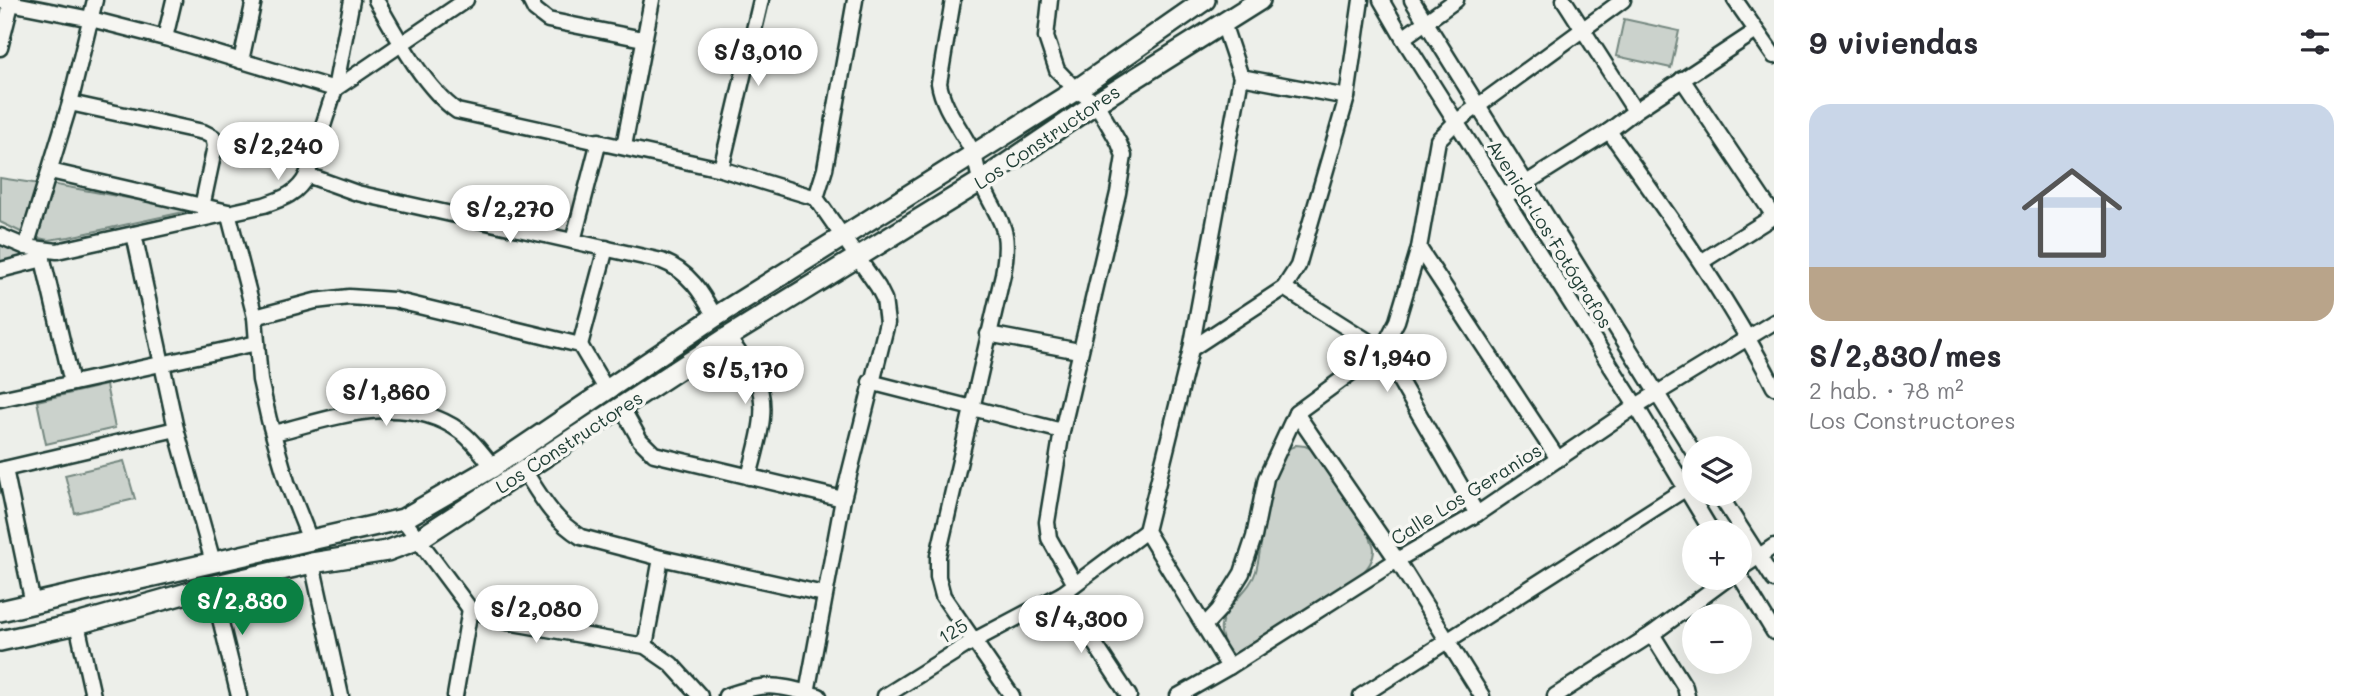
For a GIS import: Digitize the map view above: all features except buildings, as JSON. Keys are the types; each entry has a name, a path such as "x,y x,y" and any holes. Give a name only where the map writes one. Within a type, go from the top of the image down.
{"main road":[{"name":"Los Constructores","path":"0,641 76,624 212,586 312,563 387,551 419,540 728,337 981,181 1096,103 1260,0"},
{"name":"Los Constructores","path":"0,611 403,519 492,467 715,317 1076,90 1193,3"}],"street":[{"path":"72,383 37,252 50,171 95,0"},
{"path":"165,38 174,0"},
{"path":"241,61 254,0"},
{"path":"0,270 37,252 74,248 289,197 307,175 335,89 352,0"},
{"path":"376,0 401,44 445,102 457,111 721,169 816,198 878,287 886,310 885,337 870,382 843,499 824,594 813,694 788,687 756,686 726,696"},
{"path":"335,89 466,0"},
{"path":"530,0 535,10 548,20 643,39"},
{"path":"624,146 652,0"},
{"path":"721,169 761,0"},
{"path":"816,198 825,169 855,0"},
{"path":"950,0 939,83 946,106 973,153 981,181 999,214 1006,234 1006,259 938,556 938,577 943,596 1012,696"},
{"path":"1050,0 1046,37 1057,70 1076,90 1096,103 1124,156 1118,193 1062,430 1047,522 1049,538 1075,584"},
{"path":"1191,349 1284,288 1298,266 1347,97 1361,0"},
{"name":"Avenida Los Fotógrafos","path":"1381,0 1682,484"},
{"path":"1412,0 1684,436"},
{"path":"1403,38 1456,0"},
{"path":"1564,0 1635,111"},
{"path":"1205,625 1219,610 1242,573 1254,537 1266,478 1296,413 1382,350 1397,321 1419,248 1438,140 1478,106 1623,0"},
{"path":"1735,0 1774,57"},
{"path":"0,48 8,2 165,38 335,89"},
{"path":"1223,23 1241,77 1191,349 1146,531 1229,667"},
{"path":"1504,197 1609,131 1756,31"},
{"path":"1241,77 1347,97"},
{"path":"1682,79 1774,216 1701,262"},
{"path":"69,103 203,132 213,137 215,146 202,206"},
{"path":"1609,131 1701,262 1748,336 1774,387"},
{"path":"573,241 598,141"},
{"path":"50,171 228,212"},
{"path":"307,175 357,193 606,248 676,267 695,286 715,317"},
{"path":"228,212 255,317 260,380 288,482 310,540"},
{"path":"134,234 176,429 213,562"},
{"path":"0,236 37,252"},
{"path":"606,248 580,345 606,389"},
{"path":"1419,248 1558,459"},
{"path":"1284,288 1382,350 1477,514"},
{"path":"255,317 349,297 394,300 580,345"},
{"name":"Calle Los Geranios","path":"1178,696 1229,667 1397,560 1477,514 1636,406 1774,322"},
{"path":"988,334 1079,351"},
{"path":"728,337 757,380 762,397 761,425 749,477"},
{"path":"0,399 257,343"},
{"path":"870,382 1062,430"},
{"path":"622,408 640,440 654,454 843,499"},
{"path":"274,433 368,410 407,411 441,419 462,432 492,467"},
{"path":"1296,413 1397,560 1482,696"},
{"path":"33,604 3,469 176,429"},
{"path":"525,471 551,512 569,530 594,542 824,594"},
{"path":"1361,696 1682,491"},
{"path":"1727,506 1774,580"},
{"path":"403,519 470,609 507,622 645,646 671,664 700,696"},
{"name":"125","path":"892,694 973,641 1062,594 1146,531"},
{"path":"1752,561 1774,546"},
{"path":"645,646 661,558"},
{"path":"312,563 341,696"},
{"path":"212,586 239,696"},
{"path":"1555,696 1652,634 1712,590"},
{"path":"1748,590 1774,632"},
{"path":"1062,594 1129,696"},
{"path":"455,696 470,609"},
{"path":"76,624 93,696"},
{"path":"1652,634 1685,687 1687,696"}],"shaded area":[{"path":"1624,19 1679,31 1671,68 1616,56"},
{"path":"0,178 40,184 23,233 0,222"},
{"path":"51,184 193,210 69,237 48,240 34,237"},
{"path":"0,243 36,256 0,267"},
{"path":"106,385 115,428 46,444 37,401"},
{"path":"1296,445 1314,450 1366,530 1372,542 1373,557 1362,574 1236,656 1232,655 1222,638 1223,618 1249,585 1256,571 1275,471 1286,449"},
{"path":"124,461 135,499 75,513 65,475"}]}
